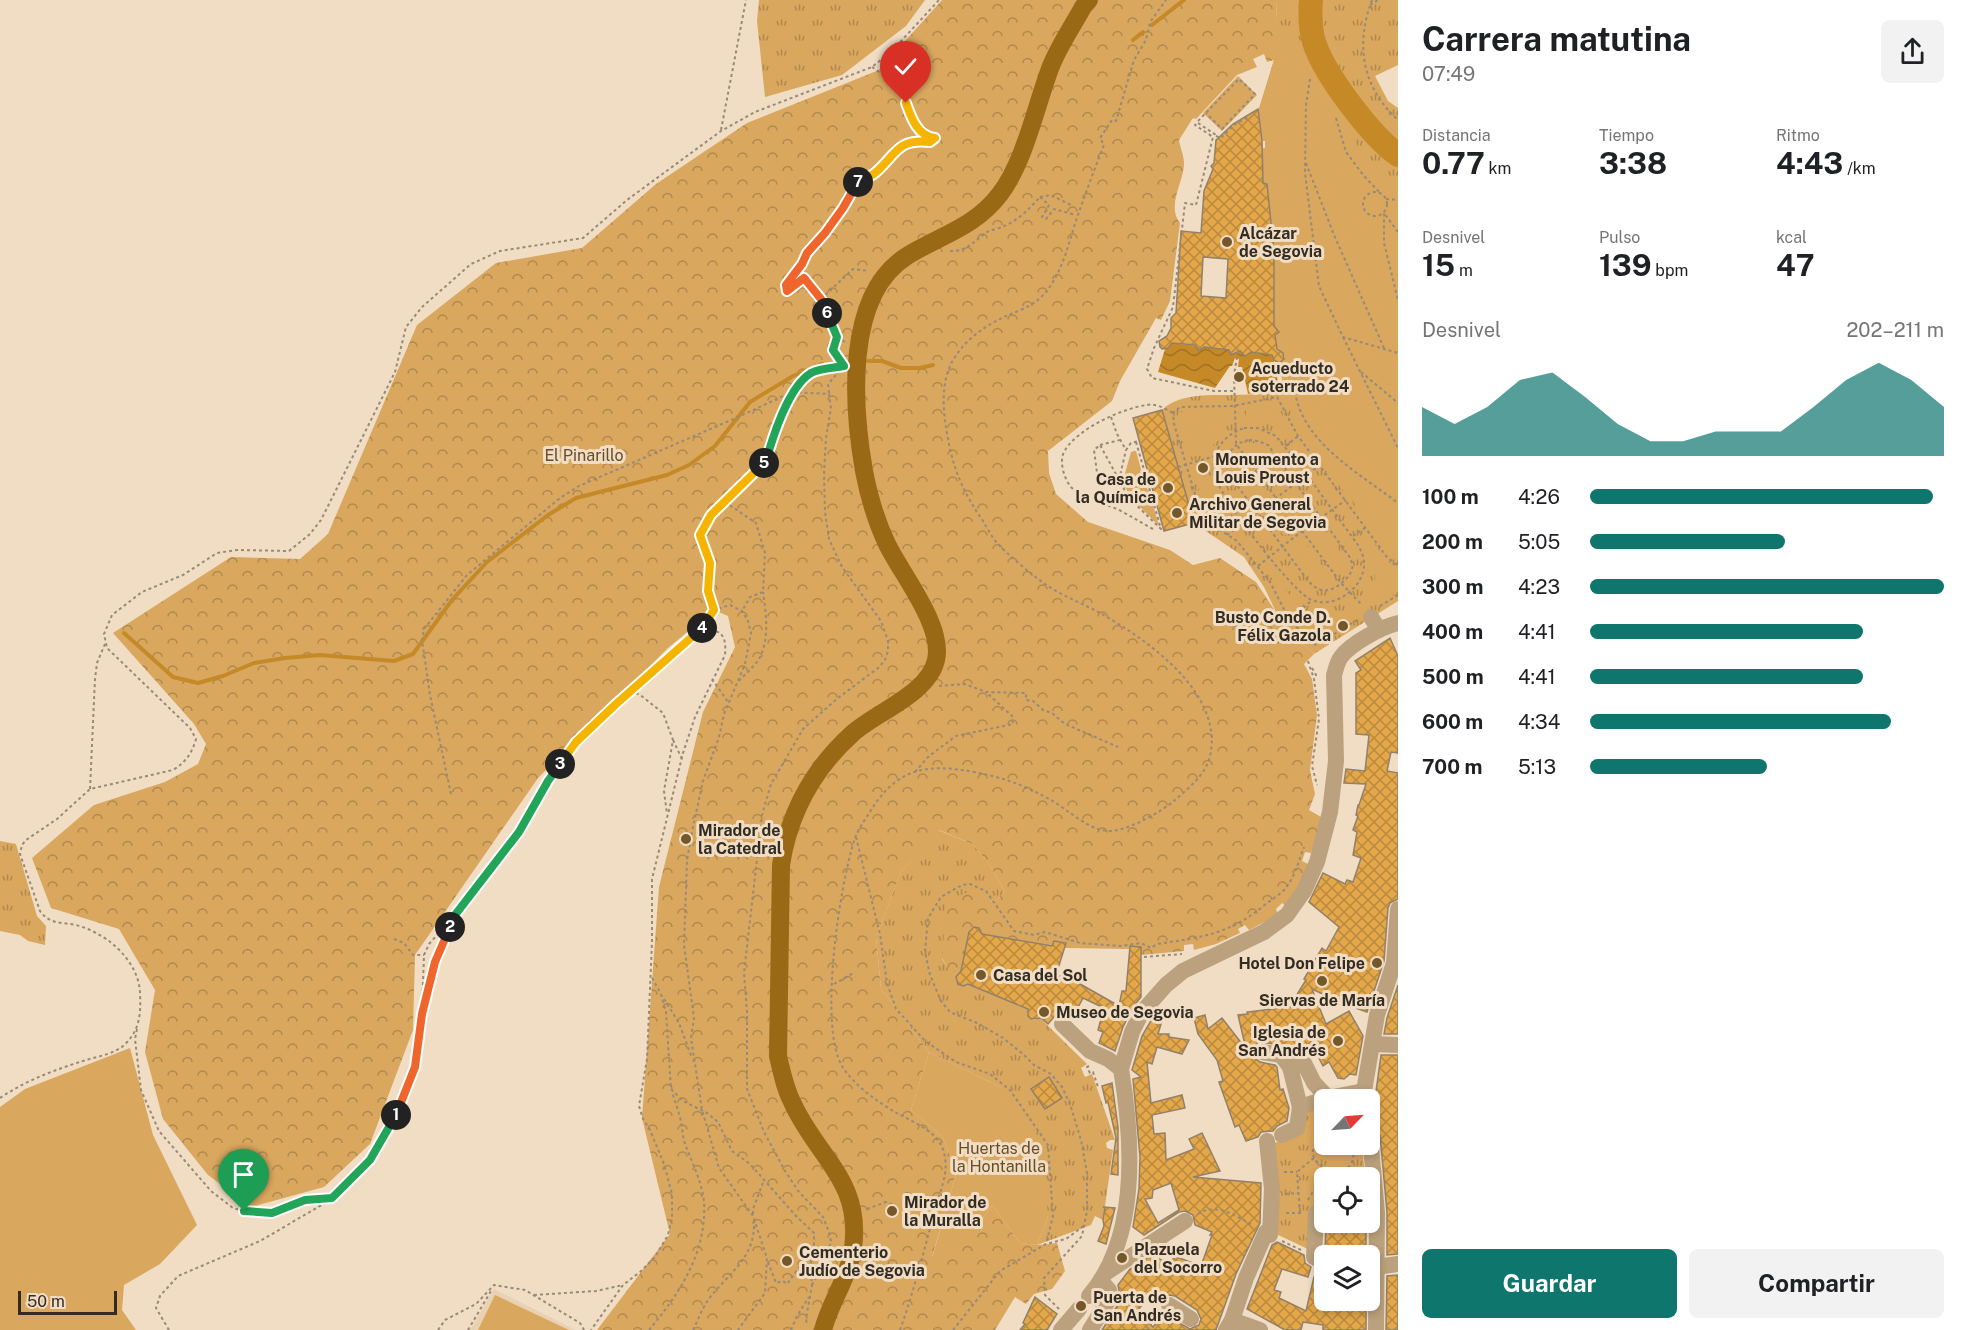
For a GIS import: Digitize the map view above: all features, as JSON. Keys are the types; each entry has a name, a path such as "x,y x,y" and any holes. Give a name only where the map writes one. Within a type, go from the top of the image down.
{"main road":[{"path":"823,1330 848,1269 854,1221 849,1195 842,1180 793,1106 783,1081 778,1056 781,865 784,845 796,811 816,776 852,734 927,679 936,659 937,648 930,622 888,545 873,509 862,459 855,372 857,350 870,306 887,274 914,252 969,225 1001,193 1017,163 1052,63 1089,0"}],"street":[{"path":"1089,1296 1104,1276 1124,1221 1129,1136 1128,1110 1121,1070 1132,1032 1142,1012 1166,985 1184,971 1271,927 1287,915 1304,891 1317,862 1330,812 1335,761 1336,669 1340,658 1373,620 1398,624"},
{"path":"1366,1089 1377,1015 1394,963 1398,909"},
{"path":"1062,1024 1090,1050 1108,1059 1121,1070"},
{"path":"1373,1044 1398,1045"},
{"path":"1260,1330 1229,1325 1246,1278 1268,1233 1275,1138 1297,1128 1300,1107 1290,1067 1281,1055 1262,1052"},
{"path":"1290,1067 1304,1063 1320,1089"},
{"path":"1300,1107 1314,1102"},
{"path":"1104,1276 1185,1221"},
{"path":"1380,1266 1398,1264"},
{"path":"1090,1330 1110,1298 1104,1276"},
{"path":"1161,1302 1191,1319"},
{"path":"1375,1311 1376,1330"}],"path":[{"path":"721,131 747,0"},
{"path":"332,1198 305,1200 272,1213 233,1208 211,1191 159,1131 141,1090 135,1039 141,1008 140,988 134,970 110,941 77,925 53,922 45,918 40,911 20,854 26,840 57,819 90,789 173,770 181,766 191,753 196,739 190,728 107,648 104,634 112,615 142,592 183,575 217,553 237,550 289,550 310,534 321,520 395,372 406,327 422,307 471,264 500,251 583,238 627,200 721,131 755,112 872,67 892,51 939,0"},
{"path":"915,772 943,767 1019,783 1095,828 1113,831 1164,809 1201,777 1211,754 1211,727 1200,700 1183,675 1144,641 1103,615 1045,585 997,543 965,495 953,461 943,413 947,375 954,358 972,338 992,323 1038,300 1052,283 1064,259 1077,216 1104,145 1101,138 1112,120 1116,121 1134,60 1146,40 1150,22 1166,0"},
{"path":"1372,0 1363,40 1366,75 1384,106 1398,120"},
{"path":"1370,5 1378,0"},
{"path":"857,350 837,337 821,299 804,278 787,291 786,285 802,264 807,253 843,208 856,183 874,174 895,150 917,141 930,142 935,138 928,137 918,129 911,118 902,90 872,67"},
{"path":"1197,122 1239,79 1255,94 1222,129 1206,113"},
{"path":"1310,79 1306,105 1305,173 1319,286 1398,448"},
{"path":"1197,122 1221,138 1250,116"},
{"path":"1336,118 1346,152 1386,200 1384,243 1398,300"},
{"path":"1197,122 1213,137 1196,205 1185,203 1173,307 1146,369 1152,378 1214,391 1233,391"},
{"path":"1305,160 1338,246 1384,348"},
{"path":"1381,194 1373,192 1366,195 1363,206 1366,213 1373,217 1384,213"},
{"path":"944,250 958,251 974,244 988,231 1006,226 1026,212 1040,197 1051,195 1071,205"},
{"path":"1040,197 1049,205 1042,217 1046,219 1054,210 1077,216"},
{"path":"1386,200 1398,200"},
{"path":"1384,213 1398,232"},
{"path":"821,299 852,269 887,274"},
{"path":"837,337 833,350 844,366"},
{"path":"1343,337 1398,353"},
{"path":"1238,351 1233,375 1236,444 1276,498"},
{"path":"451,794 430,695 422,640 424,629 467,575 560,498 579,486 792,392 812,373 844,366"},
{"path":"809,1330 806,1319 809,1297 812,1285 829,1249 830,1232 823,1217 799,1192 785,1171 764,1132 747,1089 747,1012 744,973 762,815 771,784 803,729 838,698 878,668 885,660 888,651 885,629 842,567 829,540 825,512 824,474 826,438 831,408 828,384 844,366"},
{"path":"1296,368 1294,389 1298,404 1312,431 1332,453 1398,503"},
{"path":"1359,370 1398,403"},
{"path":"792,392 829,394"},
{"path":"714,610 708,591 710,563 700,535 711,515 766,461 792,392"},
{"path":"1398,566 1386,556 1298,436 1277,397 1233,406 1180,407 1173,413 1172,417 1202,518 1237,541 1270,582 1290,621 1316,645 1373,620 1398,595"},
{"path":"1153,529 1121,511 1080,494 1070,486 1065,475 1062,456 1076,438 1102,420 1149,404 1173,413"},
{"path":"1111,417 1126,450"},
{"path":"1244,428 1258,428 1271,433 1285,447 1353,536 1363,555 1364,563 1358,584 1333,601 1312,600 1300,592 1244,523 1216,482 1215,456 1221,443 1235,431 1244,428"},
{"path":"1169,432 1176,430"},
{"path":"1285,447 1298,436"},
{"path":"1120,440 1100,445 1094,450 1098,480 1147,484"},
{"path":"1249,440 1268,445 1344,548 1352,563 1351,573 1341,583 1329,590 1319,590 1306,578 1282,547 1227,471 1227,458 1236,444 1249,440"},
{"path":"1100,445 1119,480 1129,498 1161,529 1137,441 1131,443 1126,450 1119,480"},
{"path":"1178,466 1215,456"},
{"path":"1227,535 1320,465"},
{"path":"1258,566 1346,500"},
{"path":"724,502 756,523 765,553 764,646 758,662 737,683"},
{"path":"1190,509 1199,506"},
{"path":"1353,536 1366,527"},
{"path":"1302,531 1341,583 1373,620"},
{"path":"742,611 750,597 763,592"},
{"path":"1290,621 1312,600"},
{"path":"422,1014 422,970 424,955 429,944 455,915 519,832 548,781 576,742 700,631 714,610 730,605 742,611 751,633 745,663 729,702 703,782 687,860 684,945 694,1018 691,1038 694,1065 702,1110 719,1168 753,1216 776,1283 783,1281 787,1284 814,1248"},
{"path":"591,1330 623,1285 655,1257 668,1235 672,1218 672,1194 664,1164 639,1106 647,1059 652,879 695,717 725,655 724,637 718,631 711,629 700,631"},
{"path":"90,789 95,679 97,663 105,644"},
{"path":"1316,675 1308,661 1314,680 1319,719 1312,766 1318,790"},
{"path":"712,680 729,702"},
{"path":"931,687 965,684 986,692 1026,693 1026,700 1033,701 1065,724 1118,747"},
{"path":"630,692 639,694 663,713 682,759"},
{"path":"900,1330 933,1219 946,1160 940,1142 927,1129 867,1094 842,1066 832,1040 837,915 856,836 880,797 892,785 915,772 929,756 956,736 1012,724 1012,716 986,692"},
{"path":"668,815 664,791 674,740"},
{"path":"856,836 880,934 887,983 896,1009 925,1041 956,1062 990,1074 1010,1090 1048,1145 1053,1216 1046,1244"},
{"path":"1070,1320 1045,1294 1044,1278 1082,1236 1088,1211 1082,1140 1062,1087 1051,1074 1034,1065 1003,1038 977,1023 950,1012 941,1001 930,975 925,952 928,918 941,897 962,885 970,884 986,891 1014,931 1034,934 1046,932 1080,943 1120,946 1141,943 1151,948 1157,944 1200,938 1232,928 1249,919 1286,888 1309,839"},
{"path":"169,1330 156,1308 160,1296 178,1276 260,1241 332,1198 370,1160 393,1122 415,1067 422,1014 435,962 455,915"},
{"path":"394,939 404,943 413,955 424,955"},
{"path":"833,985 855,972"},
{"path":"651,975 679,1023 694,1065"},
{"path":"649,1330 689,1275 698,1254 704,1201 684,1140 680,1115 671,1089 666,1012 661,994"},
{"path":"0,1098 22,1084 117,1050 128,1042 138,1026"},
{"path":"671,1089 682,1101 702,1110 718,1122 732,1151 750,1164 814,1233 810,1267 812,1285"},
{"path":"1300,1213 1297,1172 1315,1157 1321,1167"},
{"path":"693,1330 708,1301 736,1271 746,1256 754,1232 753,1209 764,1180"},
{"path":"1300,1213 1314,1190"},
{"path":"1280,1194 1298,1193"},
{"path":"864,1210 886,1202 894,1205 896,1209"},
{"path":"1185,1221 1208,1209 1221,1209 1314,1256"},
{"path":"1280,1213 1300,1213"},
{"path":"953,1330 1000,1271 1046,1244 1066,1239 1085,1225"},
{"path":"738,1330 765,1293 767,1258"},
{"path":"494,1285 525,1290 580,1323 584,1330"},
{"path":"438,1330 445,1320 476,1304 494,1285"},
{"path":"468,1330 494,1285"},
{"path":"534,1295 596,1291 623,1285"},
{"path":"791,1330 809,1297"},
{"path":"1147,1330 1161,1302"}],"shaded area":[{"path":"494,1289 576,1330 470,1330"}],"green space":[{"path":"759,0 925,0 906,26 842,75 765,97 757,21"},
{"name":"El Pinarillo","path":"942,0 1277,0 1274,60 1267,62 1264,54 1253,59 1257,67 1237,75 1196,119 1193,118 1179,140 1184,163 1175,209 1180,223 1170,301 1161,320 1156,318 1120,381 1112,401 1048,451 1049,473 1056,494 1088,522 1170,550 1193,565 1220,558 1256,582 1287,629 1314,654 1304,664 1312,679 1317,715 1310,770 1315,794 1309,810 1321,817 1319,831 1311,853 1305,852 1302,861 1308,864 1297,894 1287,907 1282,903 1276,909 1278,915 1249,930 1245,925 1238,929 1240,933 1216,944 1194,950 1193,944 1184,945 1184,951 1141,955 1141,947 1130,946 1129,949 1064,948 1065,943 1054,941 1052,946 982,934 979,928 974,927 969,932 961,972 956,981 942,958 946,907 958,896 970,891 984,896 990,902 998,899 1005,891 987,861 972,844 939,830 901,872 876,937 881,989 929,1052 911,1110 942,1136 957,1171 932,1257 976,1229 992,1205 1020,1243 1038,1245 1057,1243 1065,1271 1052,1289 1034,1294 1026,1304 1015,1297 995,1330 597,1330 670,1234 642,1118 659,887 703,712 735,647 728,616 714,610 668,648 538,778 415,955 413,1030 370,1144 324,1187 251,1207 208,1175 163,1119 145,1052 155,990 119,929 51,908 32,858 94,805 165,782 198,764 206,744 194,724 113,633 231,557 300,559 328,534 417,325 496,263 582,248 656,184 747,123 879,70"},
{"path":"1277,0 1398,0 1398,65 1375,76 1388,101 1398,108 1398,601 1314,654 1287,629 1244,557 1194,523 1162,410 1188,397 1254,394 1283,385 1279,363 1285,357 1278,351 1275,335 1278,331 1274,252 1267,184 1263,183 1262,149 1265,148 1265,141 1261,141 1258,112 1274,60"},
{"path":"1272,18 1285,45 1302,42 1307,55 1304,60 1350,112 1344,119 1352,138 1366,156 1398,188 1398,560 1389,553 1375,527 1341,488 1298,428 1284,395 1289,390 1284,385 1279,363 1285,357 1278,351 1275,335 1278,331 1274,328 1274,252 1267,184 1263,183 1262,149 1265,148 1265,141 1261,141 1258,112 1274,60"},
{"path":"1238,76 1257,95 1222,131 1203,113"},
{"path":"1276,402 1292,435 1290,437 1271,422 1246,416 1246,409 1249,406"},
{"path":"1222,409 1226,431 1207,455 1189,457 1178,414 1185,410"},
{"path":"1248,442 1264,446 1291,482 1277,492 1240,444"},
{"path":"1235,448 1271,497 1257,508 1229,469"},
{"path":"1136,451 1143,482 1125,480 1124,477 1131,452"},
{"path":"1202,465 1206,482 1234,523 1226,530 1207,516 1192,468"},
{"path":"1124,484 1146,487 1159,526 1130,497"},
{"path":"1295,492 1312,517 1284,536 1267,512"},
{"path":"1320,524 1347,561 1348,571 1343,577 1310,531"},
{"path":"1367,533 1383,556 1398,571 1398,592 1374,606 1372,601 1375,567 1365,535"},
{"path":"1301,537 1335,583 1331,587 1322,586 1316,581 1291,545"},
{"path":"1268,566 1288,593 1301,605 1290,616 1265,568"},
{"path":"1309,612 1337,618 1352,615 1355,617 1317,641 1298,625"},
{"path":"938,830 972,844 987,861 1005,891 998,899 990,902 942,959 960,985 968,984 1030,1010 1029,1018 1034,1020 1040,1018 1087,1064 1081,1068 1085,1077 1092,1074 1115,1140 1106,1143 1107,1148 1113,1150 1103,1220 1095,1216 1091,1225 1037,1245 1048,1217 1000,1087 929,1052 881,989 876,937 901,872"},
{"path":"0,841 16,844 37,916 46,926 45,945 28,941 20,935 0,931"},
{"path":"130,1048 153,1135 197,1225 160,1264 124,1285 122,1310 136,1330 0,1330 0,1107 25,1089"},
{"name":"Huertas de la Hontanilla","path":"929,1052 1000,1087 1027,1119 1042,1143 1048,1217 1037,1245 1020,1243 992,1205 976,1229 944,1261 932,1258 957,1171 942,1136 911,1110"},
{"path":"1314,1107 1314,1155 1363,1155 1364,1167 1314,1167 1314,1233 1317,1233 1312,1251 1274,1233 1272,1144 1302,1132 1303,1110"},
{"path":"495,1295 569,1330 478,1330"}],"water":[{"path":"1170,343 1198,346 1199,350 1202,347 1243,351 1245,355 1247,352 1273,355 1279,388 1248,394 1242,367 1238,367 1239,359 1235,358 1232,366 1215,388 1158,372 1165,349"}],"building":[{"name":"Alcázar de Segovia","path":"1258,109 1262,141 1263,183 1267,184 1274,252 1274,326 1279,332 1275,335 1277,349 1283,353 1284,359 1279,363 1272,355 1251,352 1245,356 1240,351 1231,355 1229,350 1204,347 1199,351 1195,345 1172,343 1168,348 1160,347 1159,341 1167,336 1171,328 1171,318 1176,313 1181,231 1201,233 1204,191 1213,169 1211,166 1214,163 1216,140 1233,124","holes":["1203,257 1228,259 1226,298 1201,296"]},
{"name":"Casa de la Química","path":"1162,410 1194,523 1164,531 1133,418"},
{"path":"1390,638 1398,656 1398,753 1391,752 1387,771 1398,773 1398,899 1390,903 1388,908 1384,961 1367,1012 1312,989 1326,1024 1349,1011 1363,1036 1356,1075 1350,1074 1344,1079 1338,1078 1329,1062 1323,1066 1312,1045 1290,1049 1283,1045 1258,1042 1252,1050 1252,1056 1260,1062 1277,1067 1280,1090 1283,1089 1289,1108 1287,1121 1273,1131 1261,1132 1258,1137 1246,1141 1239,1125 1235,1127 1219,1082 1223,1081 1217,1060 1198,1034 1194,1018 1205,1015 1208,1029 1222,1018 1246,1049 1238,1015 1307,1005 1296,996 1322,948 1326,951 1339,927 1309,902 1323,873 1345,884 1347,880 1353,882 1361,858 1353,855 1357,832 1353,830 1358,816 1356,815 1358,805 1366,784 1344,783 1346,769 1365,771 1369,735 1356,734 1356,673 1361,670 1355,661"},
{"path":"974,927 979,928 982,934 1052,946 1054,941 1066,943 1056,975 1075,981 1119,1006 1122,991 1126,991 1130,946 1141,947 1141,997 1123,1027 1115,1051 1099,1043 1103,1032 1098,1030 1104,1008 1083,998 1072,1019 1059,1011 1048,1024 1041,1018 1031,1019 1028,1016 1028,1009 968,984 963,986 958,984 956,977 961,971 969,932"},
{"path":"1398,985 1398,1034 1384,1034 1387,1018"},
{"path":"1156,1012 1164,1014 1158,1034 1169,1034 1169,1037 1189,1040 1182,1054 1157,1047 1152,1064 1147,1062 1151,1103 1182,1095 1185,1108 1152,1115 1154,1134 1165,1133 1166,1160 1194,1149 1189,1139 1202,1133 1220,1171 1193,1177 1261,1183 1260,1223 1236,1274 1216,1330 1102,1330 1119,1303 1118,1285 1130,1269 1152,1255 1171,1265 1174,1256 1201,1266 1212,1235 1210,1235 1212,1232 1195,1225 1193,1215 1185,1211 1179,1212 1144,1235 1133,1227 1139,1189 1140,1157 1133,1079 1141,1077 1132,1070 1142,1036","holes":["1171,1183 1179,1210 1158,1223 1145,1199 1152,1198 1153,1190","1155,1290 1163,1296 1175,1296 1197,1310 1201,1319 1199,1325 1190,1329 1163,1314 1153,1327 1137,1311"]},
{"path":"1381,1055 1398,1055 1398,1254 1387,1255 1387,1212 1380,1135 1380,1089 1376,1089"},
{"path":"1049,1077 1062,1098 1045,1109 1031,1089"},
{"path":"1112,1083 1118,1127 1118,1175 1111,1174 1116,1138 1102,1086"},
{"path":"1103,1207 1115,1208 1106,1244 1098,1241 1104,1226 1105,1208"},
{"path":"1326,1233 1366,1233 1366,1245 1325,1245"},
{"path":"1277,1242 1304,1255 1305,1263 1311,1267 1308,1277 1282,1269 1274,1290 1281,1292 1279,1298 1306,1311 1314,1277 1314,1311 1366,1311 1366,1330 1323,1330 1323,1325 1303,1322 1301,1330 1285,1330 1247,1309 1272,1245"},
{"path":"1398,1275 1398,1330 1386,1330 1387,1276"},
{"path":"1035,1297 1057,1314 1047,1330 1020,1330 1025,1324 1023,1323"}],"waterway":[{"path":"1152,25 1184,0"},
{"path":"1311,0 1313,37 1319,55 1338,87 1362,119 1398,155"},
{"path":"1133,40 1143,32"},
{"path":"868,361 882,361 901,368 933,365"},
{"path":"124,633 173,677 198,683 223,676 254,663 285,658 320,655 394,661 413,654 452,600 487,562 548,515 576,498 667,475 689,465 715,446 750,402 793,376 822,364"}],"place":[{"name":"Alcázar de Segovia","path":"1227,242"},
{"name":"Acueducto soterrado 24","path":"1239,377"},
{"name":"Monumento a Louis Proust","path":"1203,468"},
{"name":"Casa de la Química","path":"1168,488"},
{"name":"Archivo General Militar de Segovia","path":"1177,513"},
{"name":"Busto Conde D. Félix Gazola","path":"1343,626"},
{"name":"Mirador de la Catedral","path":"686,839"},
{"name":"Hotel Don Felipe","path":"1377,963"},
{"name":"Casa del Sol","path":"981,975"},
{"name":"Siervas de María","path":"1322,981"},
{"name":"Museo de Segovia","path":"1044,1012"},
{"name":"Iglesia de San Andrés","path":"1338,1041"},
{"name":"Mirador de la Muralla","path":"892,1211"},
{"name":"Plazuela del Socorro","path":"1122,1258"},
{"name":"Cementerio Judío de Segovia","path":"787,1261"},
{"name":"Puerta de San Andrés","path":"1081,1306"}],"route":[{"path":"244,1211 272,1213 305,1200 332,1198 370,1160 393,1122 415,1067 422,1014 435,962 455,915 519,832 548,781 576,742 700,631 714,610 708,591 710,563 700,535 711,515 766,461 792,392 812,373 844,366 833,350 837,337 821,299 804,278 787,291 786,285 802,264 807,253 843,208 856,183 874,174 895,150 917,141 930,142 935,138 928,137 918,129 906,103"}]}
